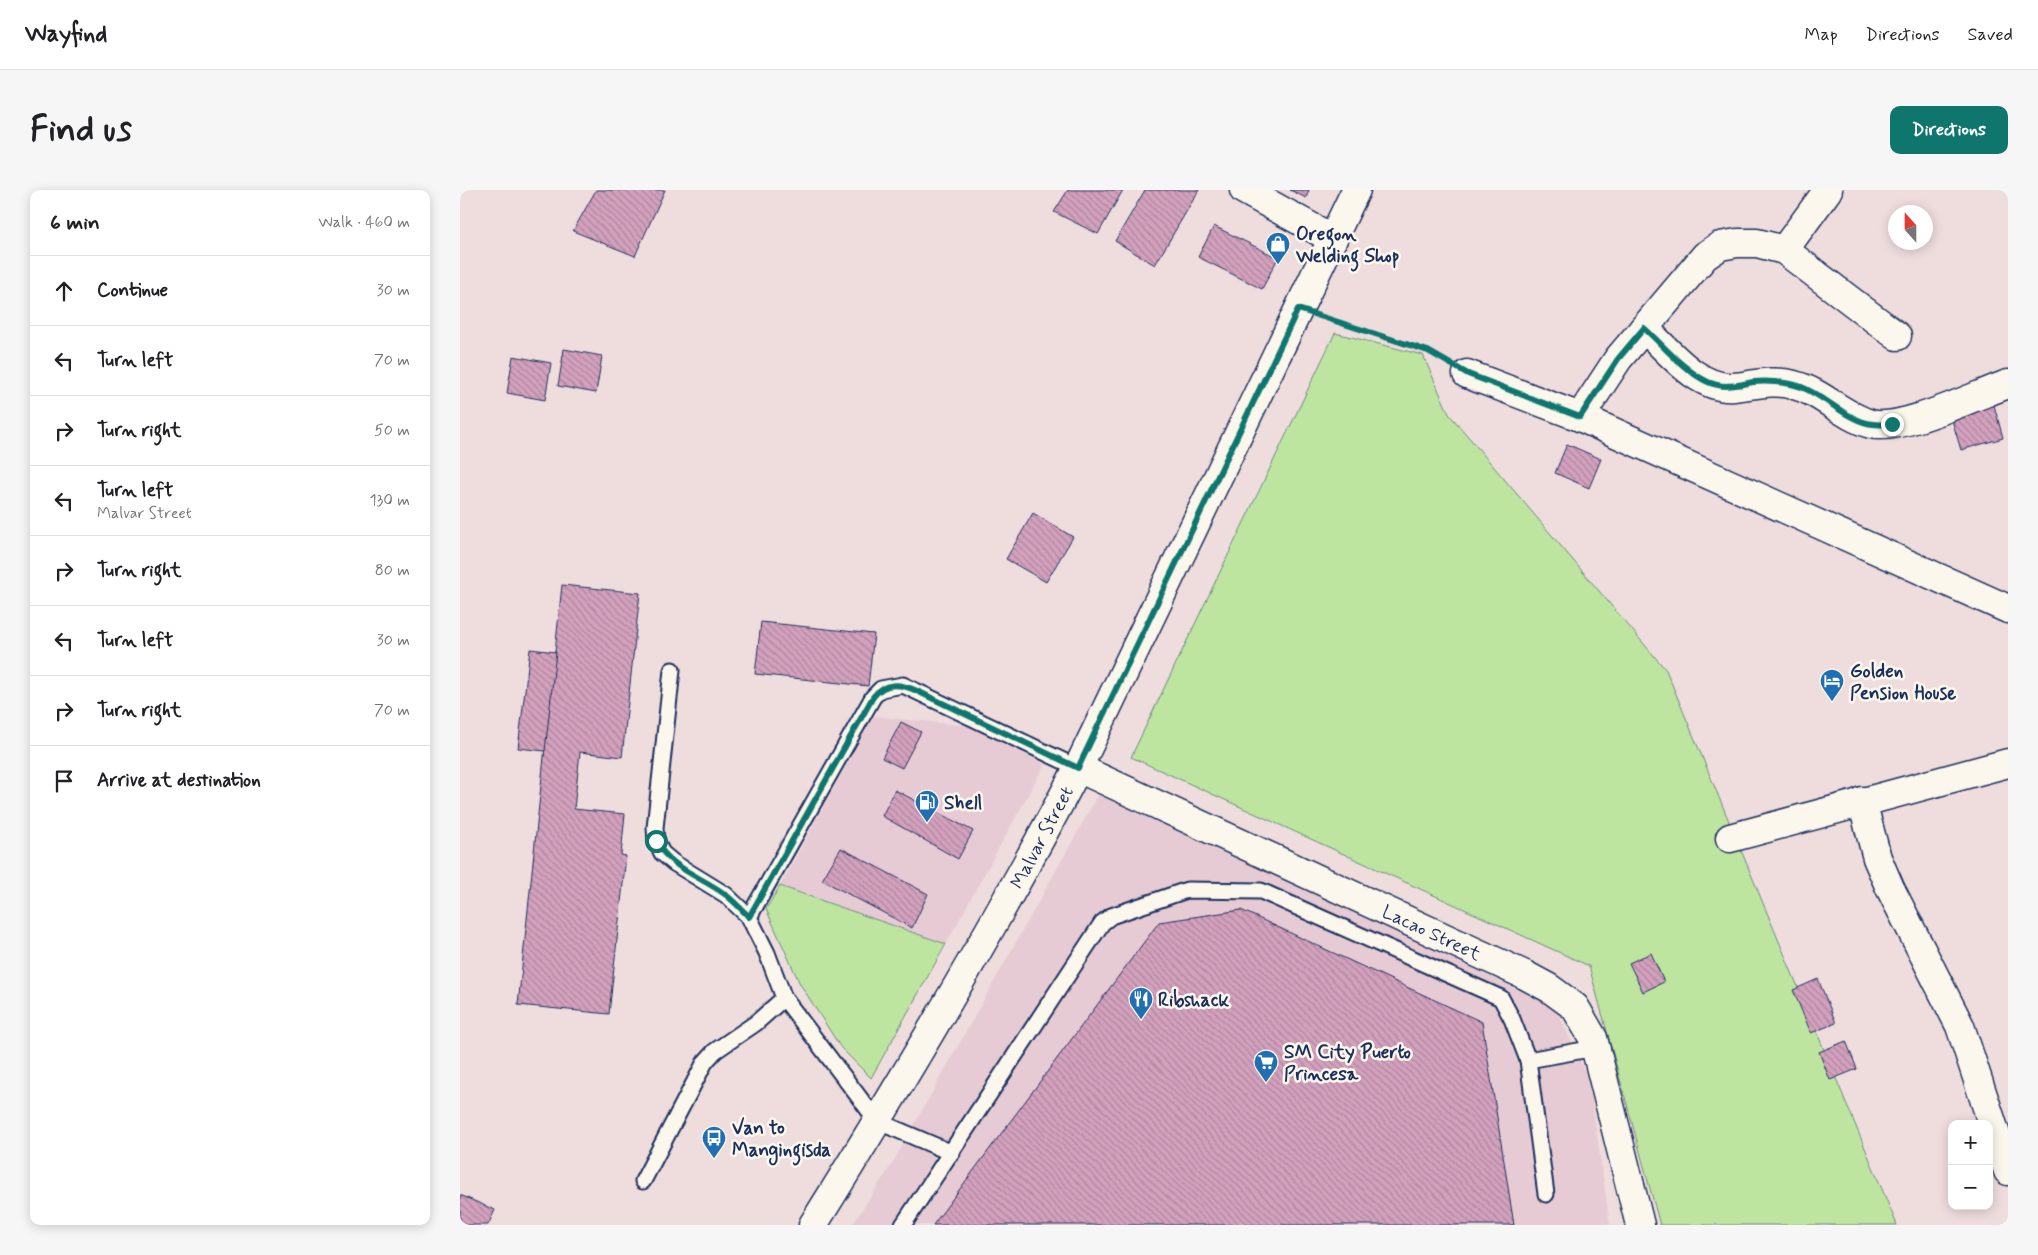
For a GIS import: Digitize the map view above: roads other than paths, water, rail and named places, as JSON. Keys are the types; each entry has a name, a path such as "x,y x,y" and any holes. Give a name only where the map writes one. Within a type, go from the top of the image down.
{"street":[{"path":"1244,190 1333,239"},
{"name":"Malvar Street","path":"813,1225 878,1121 997,921 1078,768 1356,190"},
{"path":"1784,250 1828,190"},
{"path":"1580,417 1618,359 1705,256 1720,246 1757,243 1784,250 1897,336"},
{"path":"1644,328 1693,373 1708,382 1719,386 1733,387 1755,382 1793,384 1817,394 1847,414 1872,424 1892,424 1914,419 2008,384"},
{"path":"1468,374 1580,417 2008,609"},
{"path":"1730,838 2008,763"},
{"name":"Lacao Street","path":"1078,768 1526,975 1549,988 1574,1007 1593,1038 1640,1225"},
{"path":"1862,801 1877,858 1890,888 1960,1026 2008,1171"}],"lane":[{"path":"672,670 664,730 655,828 656,841 662,853 674,863 726,895 749,917 767,953 784,998 878,1121 952,1153"},
{"path":"749,917 873,697 881,689 903,685 1078,768"},
{"path":"903,1225 1102,923 1111,916 1188,890 1261,891 1501,998 1512,1019 1528,1060 1546,1194"},
{"path":"643,1181 705,1062 715,1051 756,1024 784,998"},
{"path":"1528,1060 1595,1048"}],"place":[{"name":"Oregon Welding Shop","path":"1278,265"},
{"name":"Golden Pension House","path":"1832,702"},
{"name":"Shell","path":"927,823"},
{"name":"Ribshack","path":"1141,1020"},
{"name":"SM City Puerto Princesa","path":"1266,1083"},
{"name":"Van to Mangingisda","path":"714,1159"}]}
